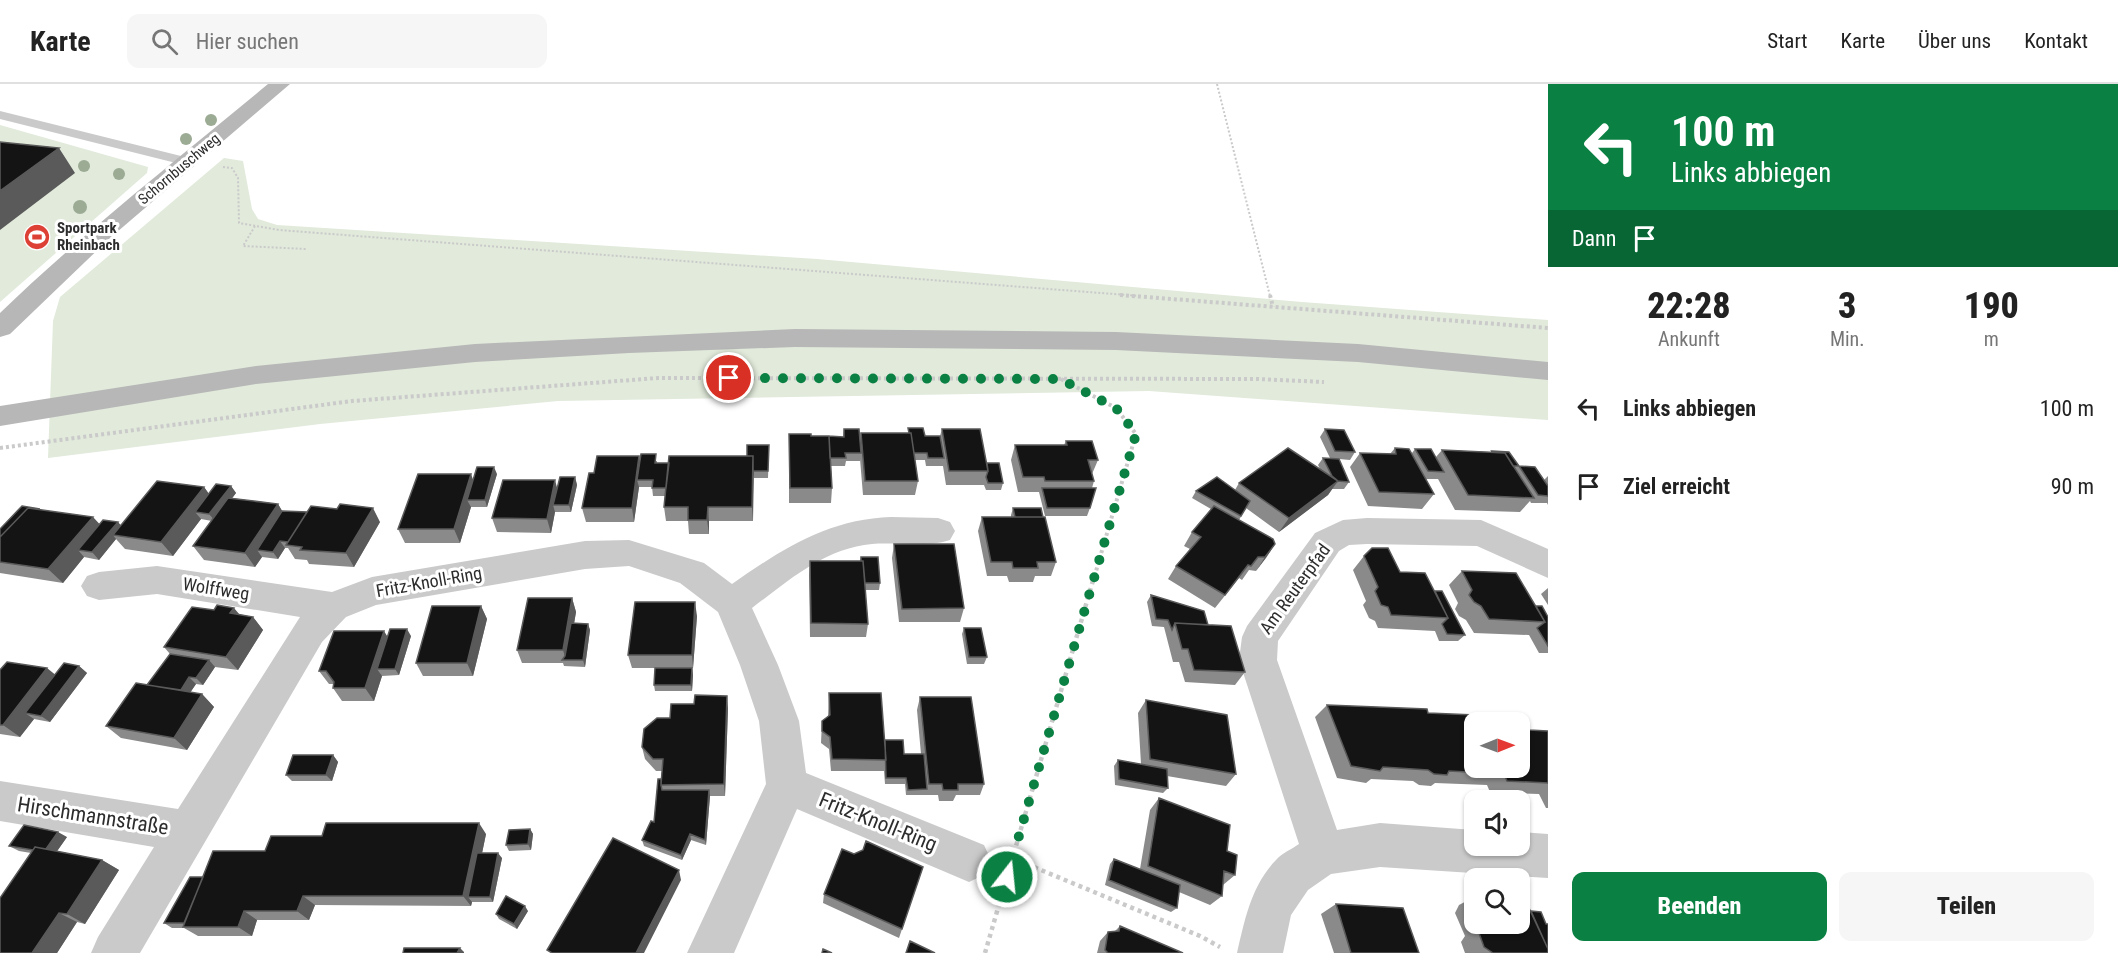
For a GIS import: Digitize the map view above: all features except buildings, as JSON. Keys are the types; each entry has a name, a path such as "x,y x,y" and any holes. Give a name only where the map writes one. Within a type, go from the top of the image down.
{"main road":[{"name":"Schornbuschweg","path":"0,328 29,298 280,84"},
{"path":"0,416 256,375 475,353 795,338 1116,341 1358,353 1548,371"}],"street":[{"path":"732,603 794,560 830,541 862,532 938,531"},
{"name":"Am Reuterpfad","path":"1324,854 1258,660 1260,636 1327,542 1343,533 1367,531 1481,533 1548,564"},
{"name":"Fritz-Knoll-Ring","path":"114,953 309,631 333,607 372,591 585,555 629,553 692,573 732,603 759,665 779,721 788,785 969,860"},
{"name":"Wolffweg","path":"99,586 157,580 333,607"},
{"path":"710,953 788,785"},
{"name":"Hirschmannstraße","path":"0,801 187,831"},
{"path":"1260,953 1270,907 1292,874 1324,854 1380,845 1548,856"}],"lane":[{"path":"0,115 188,162"}],"path":[{"path":"1217,84 1273,307"},
{"path":"188,162 232,168 238,178 239,223 279,230 1548,328"},
{"path":"255,226 243,246 306,249"},
{"path":"0,448 352,401 658,378 1257,379 1328,382"},
{"path":"985,953 1136,434 1116,408 1060,379"},
{"path":"969,860 1012,858 1200,936 1230,953"}],"green space":[{"name":"Sportpark Rheinbach","path":"0,125 148,167 147,173 0,302"},
{"path":"224,158 243,161 252,209 258,219 277,225 817,259 1302,302 1548,320 1548,420 1149,391 558,401 320,424 48,458 53,321 60,297"}],"place":[{"name":"Sportpark Rheinbach","path":"37,237"}],"route":[{"path":"729,378 1060,379 1116,408 1136,434 1007,877"}]}
